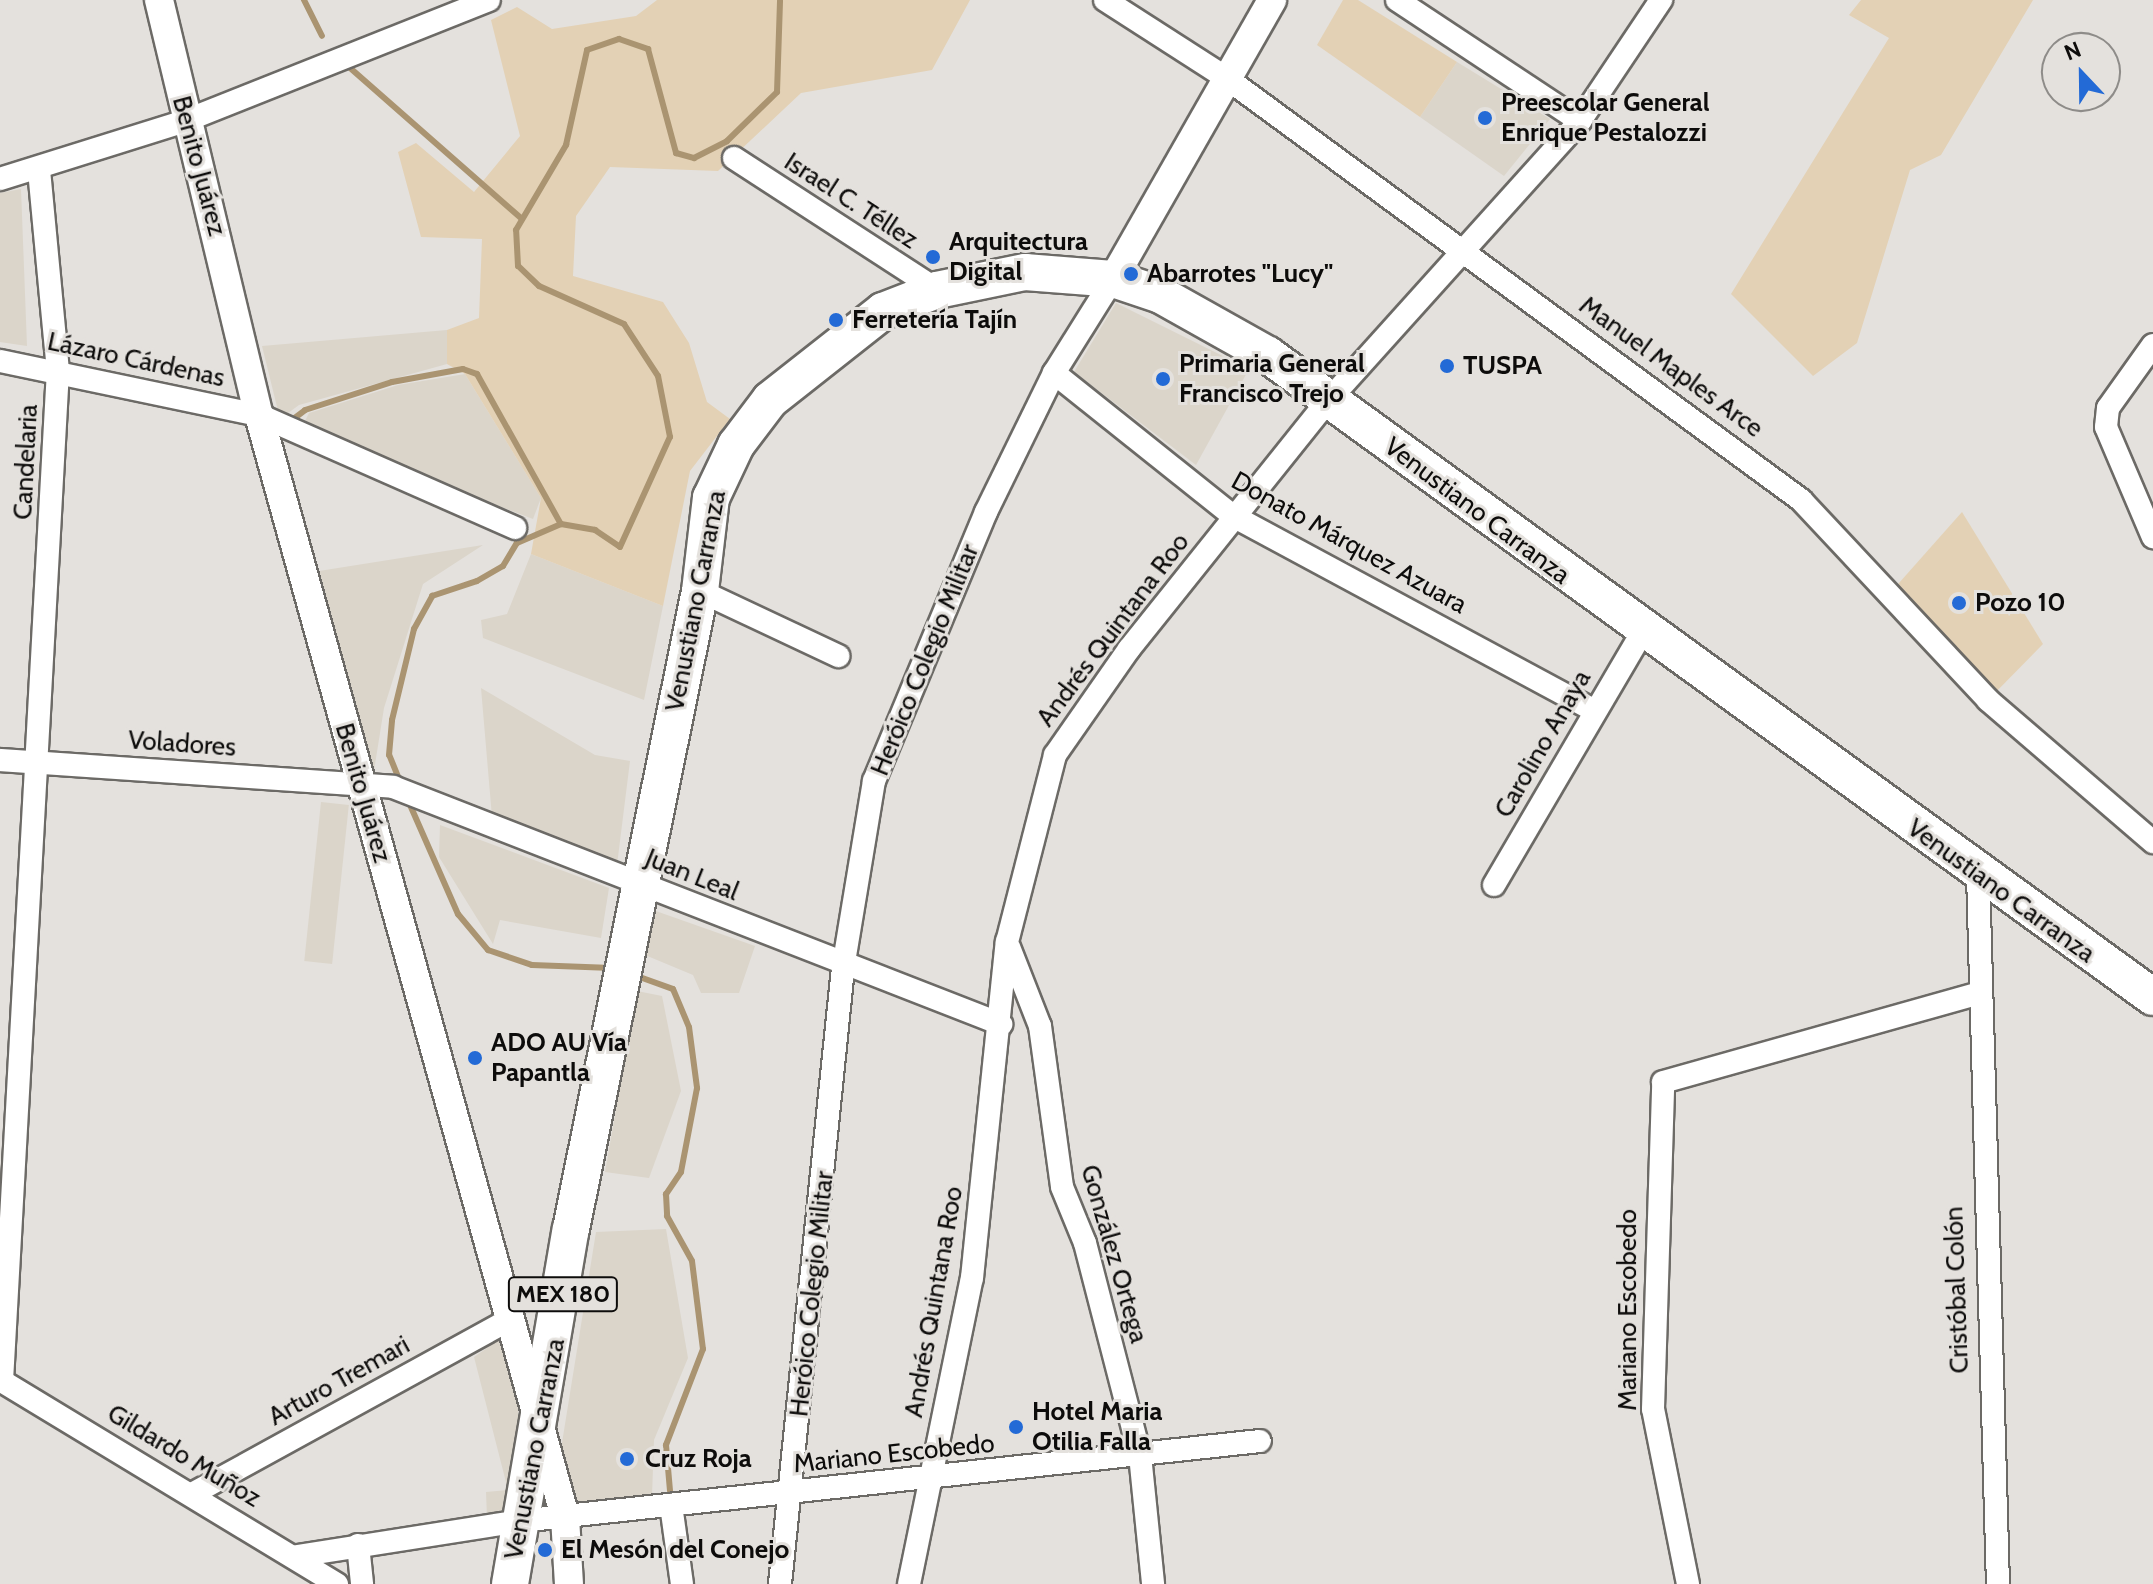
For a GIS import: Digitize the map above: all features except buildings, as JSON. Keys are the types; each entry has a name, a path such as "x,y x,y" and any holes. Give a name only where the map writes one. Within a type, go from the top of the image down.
{"main road":[{"name":"Venustiano Carranza","path":"510,1584 640,883 700,591 711,498 736,445 770,400 883,311 937,290 1025,272 1113,279 1221,328 1328,401 1642,633 1978,874 2149,987"}],"street":[{"name":"Benito Juárez","path":"159,0 185,121 259,415 565,1517 569,1584"},
{"path":"0,179 185,121 489,0"},
{"name":"Manuel Maples Arce","path":"1105,0 1225,77 1801,500 1988,700 2153,842"},
{"name":"Heróico Colegio Militar","path":"780,1584 792,1494 843,968 874,781 908,687 1054,373 1113,279 1225,77 1272,0"},
{"path":"1397,0 1580,121"},
{"name":"Andrés Quintana Roo","path":"909,1584 972,1278 1001,1024 1007,942 1055,755 1233,516 1328,401 1460,249 1580,121 1661,0"},
{"name":"Israel C. Téllez","path":"734,158 937,290"},
{"name":"Candelaria","path":"1,1381 39,763 58,371 39,169"},
{"path":"2153,345 2108,408 2106,427 2153,537"},
{"name":"Lázaro Cárdenas","path":"0,361 259,415 515,528"},
{"name":"Donato Márquez Azuara","path":"1054,373 1233,516 1594,710"},
{"path":"700,591 838,656"},
{"name":"Carolino Anaya","path":"1494,885 1642,633"},
{"name":"Voladores","path":"0,760 360,783"},
{"name":"Juan Leal","path":"360,783 393,787 640,883 843,968 1001,1024"},
{"name":"Cristóbal Colón","path":"1978,874 1977,994 1998,1584"},
{"name":"González Ortega","path":"1007,942 1040,1026 1062,1187 1085,1243 1140,1455 1153,1584"},
{"name":"Mariano Escobedo","path":"1688,1584 1653,1409 1663,1082 1977,994"},
{"path":"510,1319 543,1322 560,1315"},
{"name":"Arturo Tremari","path":"194,1493 510,1319"},
{"name":"Gildardo Muñoz","path":"1,1381 194,1493 337,1584"},
{"name":"Mariano Escobedo","path":"297,1556 520,1521 930,1480 1260,1441"},
{"path":"671,1505 682,1584"},
{"path":"358,1545 362,1584"}],"shaded area":[{"path":"657,0 970,0 932,70 801,93 718,171 610,167 576,216 573,276 663,302 689,343 707,402 730,419 690,471 663,606 531,554 541,498 465,374 447,364 447,330 479,318 482,239 421,237 398,152 416,143 474,192 520,136 491,20 517,7 552,29 636,16"},
{"path":"1343,0 1358,0 1457,62 1420,117 1317,45"},
{"path":"1861,0 2033,0 1941,155 1910,170 1857,343 1813,376 1731,294 1889,38 1849,15"},
{"name":"Preescolar General Enrique Pestalozzi","path":"1457,62 1550,119 1504,176 1420,117"},
{"path":"21,189 27,346 0,342 0,193"},
{"name":"Primaria General Francisco Trejo","path":"1116,303 1249,369 1196,465 1074,372"},
{"path":"447,330 447,364 299,405 280,419 262,346"},
{"path":"465,374 541,498 533,519 300,431 309,413 398,385"},
{"name":"Pozo 10","path":"1962,512 2043,644 1989,699 1891,592"},
{"path":"483,545 423,584 384,708 373,777 319,571"},
{"path":"531,554 663,606 644,700 483,638 481,620 507,614"},
{"path":"481,688 595,755 630,761 617,865 492,817"},
{"path":"321,802 349,805 332,964 304,961"},
{"path":"440,825 609,888 601,938 500,920 493,944 439,857"},
{"path":"653,910 755,946 739,993 701,993 693,975 645,955"},
{"path":"637,991 662,996 681,1091 649,1178 605,1172"},
{"path":"666,1229 688,1358 654,1440 652,1496 577,1503 567,1494 561,1449 596,1232"},
{"path":"500,1339 518,1395 518,1437 508,1513 487,1518 486,1492 508,1490 474,1357"}],"waterway":[{"path":"304,0 322,36"},
{"path":"401,784 389,755 392,720 414,629 432,596 477,581 503,566 517,543 561,524 595,530 620,547 670,437 658,376 624,324 539,286 518,266 516,230 566,145 587,50 619,39 648,49 676,153 694,158 727,141 777,92 780,0"},
{"path":"349,67 522,219"},
{"path":"288,423 305,410 392,382 463,369 477,374 561,524"},
{"path":"407,798 458,914 488,950 532,965 612,968"},
{"path":"634,975 673,989 689,1027 697,1088 681,1172 666,1194 667,1216 692,1261 703,1349 666,1445 670,1491"}],"place":[{"name":"Preescolar General Enrique Pestalozzi","path":"1485,118"},
{"name":"Arquitectura Digital","path":"933,257"},
{"name":"Abarrotes \"Lucy\"","path":"1131,274"},
{"name":"Ferretería Tajín","path":"836,320"},
{"name":"TUSPA","path":"1447,366"},
{"name":"Primaria General Francisco Trejo","path":"1163,379"},
{"name":"Pozo 10","path":"1959,603"},
{"name":"ADO AU Vía Papantla","path":"475,1058"},
{"name":"Hotel Maria Otilia Falla","path":"1016,1427"},
{"name":"Cruz Roja","path":"627,1459"},
{"name":"El Mesón del Conejo","path":"545,1550"}]}
